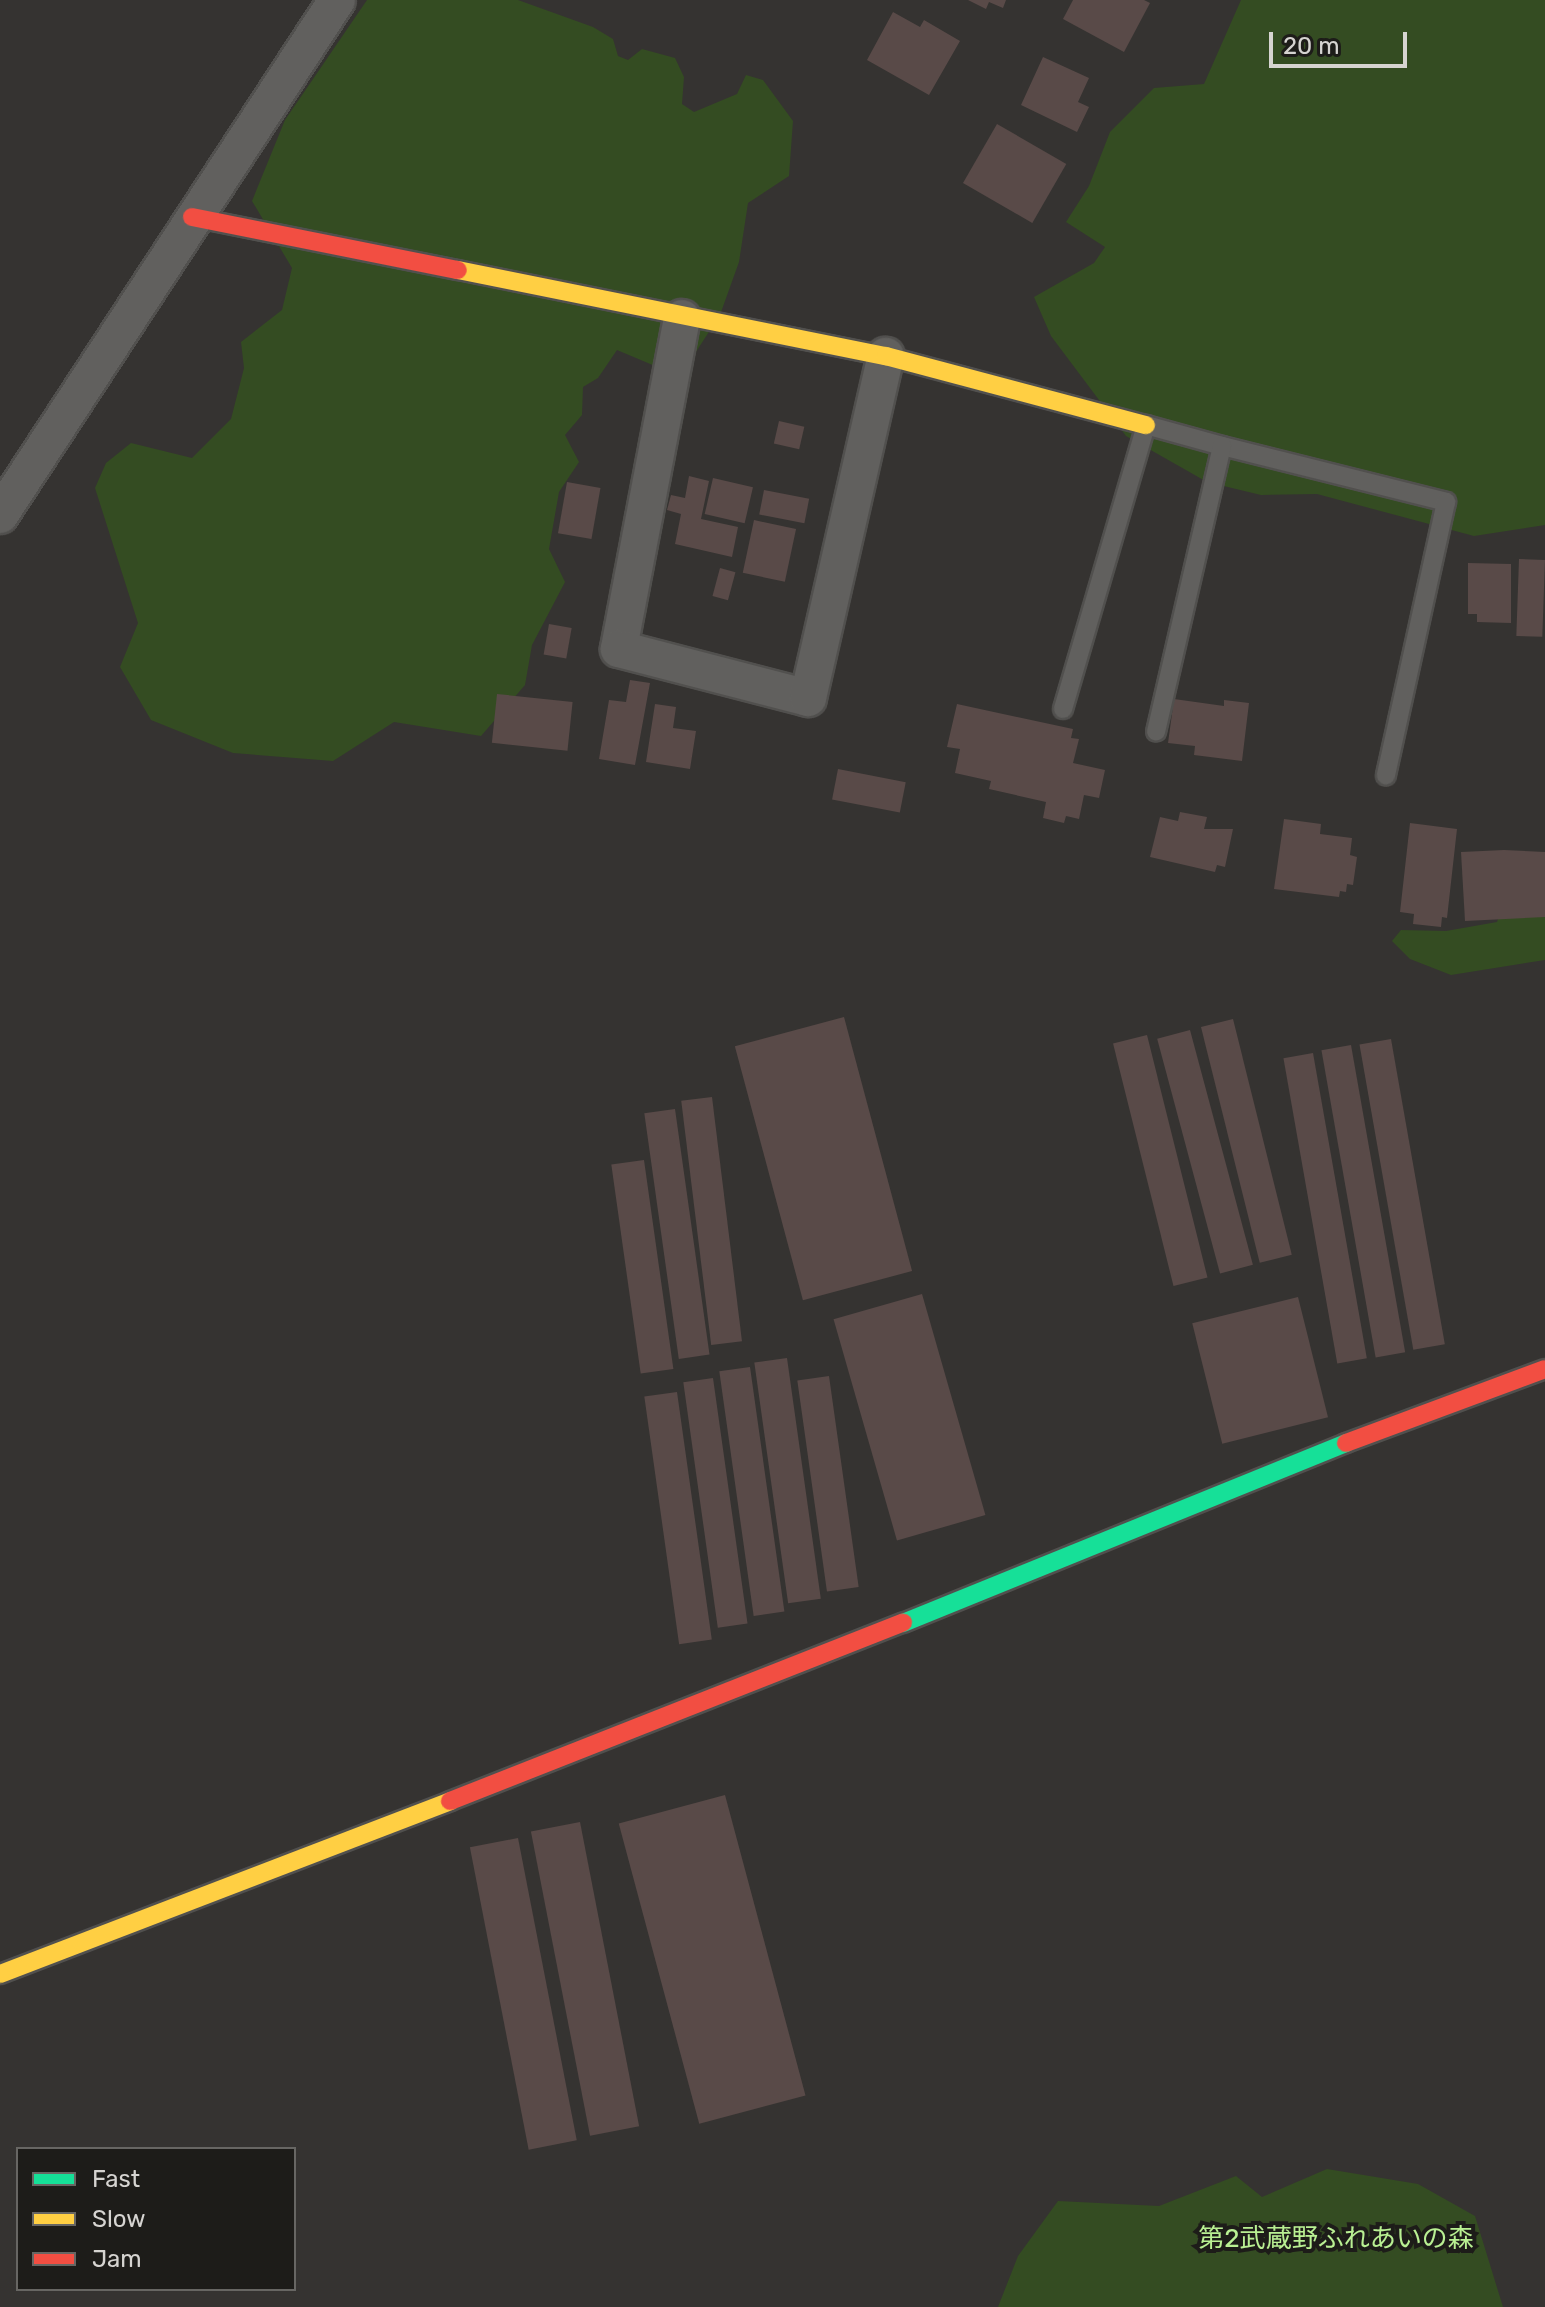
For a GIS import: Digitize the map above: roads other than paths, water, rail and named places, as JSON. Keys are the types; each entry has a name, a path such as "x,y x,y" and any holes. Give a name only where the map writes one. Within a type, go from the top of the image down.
{"street":[{"path":"0,515 192,217 337,0"},
{"path":"192,217 682,318 886,356 1146,425"},
{"path":"682,318 619,649 808,698 886,356"},
{"path":"0,1974 740,1690 1348,1442 1545,1369"}],"lane":[{"path":"1063,709 1146,425 1446,502 1386,776"},
{"path":"1156,731 1222,446"}],"park label":[{"name":"第2武蔵野ふれあいの森","path":"1336,2239"}]}
